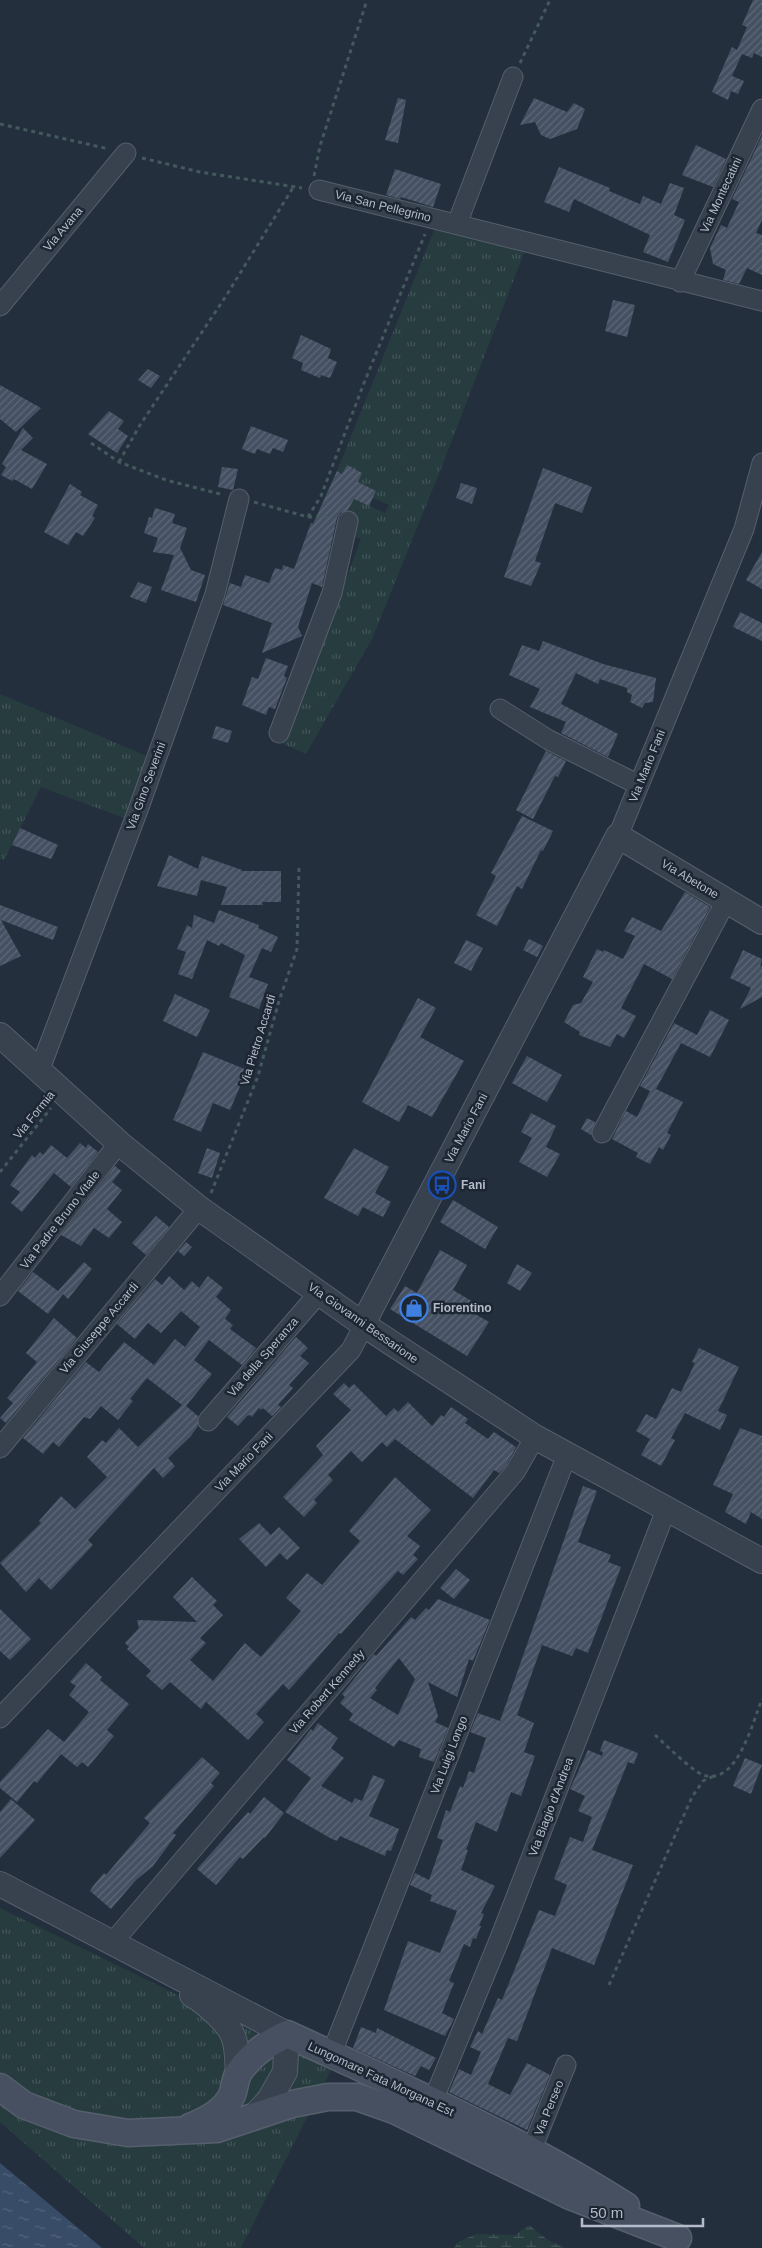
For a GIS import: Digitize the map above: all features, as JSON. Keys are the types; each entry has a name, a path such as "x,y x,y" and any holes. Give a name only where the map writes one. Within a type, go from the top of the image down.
{"main road":[{"name":"Lungomare Fata Morgana Est","path":"287,2034 531,2151 588,2181 685,2243"},
{"path":"182,2130 210,2118 231,2096 238,2074 251,2056 265,2045 287,2034"},
{"path":"0,2087 24,2105 74,2124 128,2133 218,2129 292,2104 328,2097 357,2097 394,2110 570,2196 685,2243"}],"street":[{"path":"456,224 513,77"},
{"name":"Via Montecatini","path":"680,282 762,109"},
{"name":"Via Avana","path":"0,306 126,153"},
{"name":"Via San Pellegrino","path":"319,190 762,301"},
{"name":"Via Mario Fani","path":"0,1718 352,1350 383,1286 618,836 744,529 762,463"},
{"name":"Via Gino Severini","path":"40,1069 138,810 215,594 238,498"},
{"path":"280,733 332,594 348,521"},
{"path":"500,709 549,740 639,786"},
{"name":"Via Abetone","path":"618,836 762,922"},
{"path":"602,1133 726,901"},
{"name":"Via Giovanni Bessarione","path":"0,1035 120,1143 202,1210 364,1325 535,1437 762,1561"},
{"name":"Via Padre Bruno Vitale","path":"0,1296 120,1143"},
{"name":"Via Giuseppe Accardi","path":"0,1448 202,1210"},
{"name":"Via della Speranza","path":"208,1421 319,1293"},
{"name":"Via Robert Kennedy","path":"113,1942 515,1472 535,1437"},
{"name":"Via Luigi Longo","path":"331,2054 567,1455"},
{"name":"Via Biagio d'Andrea","path":"432,2103 500,1938 666,1510"},
{"path":"0,1884 81,1926 118,1957 203,2001 233,2034 238,2074"},
{"name":"Lungomare Fata Morgana Est","path":"81,1926 287,2034"},
{"path":"255,2115 270,2100 285,2072 287,2034"},
{"name":"Via Perseo","path":"531,2151 566,2065"}],"path":[{"path":"319,190 314,178 320,146 367,0"},
{"path":"513,77 550,0"},
{"name":"Via San Pellegrino","path":"0,124 200,172 319,190"},
{"path":"119,462 140,425 226,296 294,186"},
{"path":"308,517 321,496 364,382 432,218"},
{"path":"91,443 119,462 190,487 264,503 308,517 328,516 348,521"},
{"name":"Via Pietro Accardi","path":"202,1210 258,1076 279,1001 297,950 299,866"},
{"name":"Via Formia","path":"0,1172 64,1093"},
{"path":"609,1985 692,1797 704,1781 729,1769 738,1758 762,1699"},
{"path":"655,1735 694,1769 703,1775 714,1776"}],"green space":[{"path":"437,223 526,248 440,471 372,639 306,754 283,744 361,539 345,533 346,515 354,499 385,513 389,505 373,498 376,491 358,482 362,473 347,465 342,474 337,471"},
{"path":"0,694 147,756 124,818 41,787 4,860 0,859"},
{"path":"0,1908 331,2070 241,2248 144,2248 0,2122"},
{"path":"529,2225 548,2240 565,2248 454,2248 458,2242 476,2234 515,2235"}],"water":[{"path":"0,2163 102,2248 0,2248"}],"building":[{"path":"753,0 762,0 762,57 754,53 752,58 742,54 732,76 744,81 738,94 731,91 728,100 712,92 732,47 737,50 747,27 742,25"},
{"path":"398,98 406,100 398,143 385,140"},
{"path":"534,98 567,112 574,103 585,109 577,129 550,139 541,135 535,122 520,125"},
{"path":"762,136 762,220 756,233 762,235 762,275 747,268 739,284 723,280 726,270 713,264 710,248 721,225 727,228 739,202 732,199"},
{"path":"696,145 726,159 713,187 682,175"},
{"path":"559,167 610,188 609,191 640,204 643,196 661,204 670,183 684,188 674,215 685,220 668,262 643,252 650,235 574,199 569,212 544,202"},
{"path":"395,169 441,184 433,207 401,197 400,199 386,195"},
{"path":"613,300 635,305 627,337 605,331"},
{"path":"301,335 331,349 328,358 337,362 330,378 321,375 320,378 301,370 303,363 292,358"},
{"path":"148,369 160,376 151,388 138,380"},
{"path":"0,385 41,408 16,432 0,419"},
{"path":"109,411 124,421 118,429 128,436 117,453 88,434"},
{"path":"251,426 288,440 283,452 273,448 270,454 257,449 255,454 242,449"},
{"path":"23,428 33,438 21,450 47,464 32,489 14,479 12,481 1,475 6,467 2,464"},
{"path":"347,465 362,473 358,482 376,491 369,506 354,499 348,510 340,513 337,518 322,587 312,583 298,627 302,636 262,653 272,623 223,605 230,583 241,587 245,575 269,583 275,568 282,570 283,565 294,569 311,523 313,524 337,471 342,474"},
{"path":"222,467 238,469 233,490 218,487"},
{"path":"543,468 592,487 582,513 555,503 535,561 541,563 531,586 504,577"},
{"path":"461,483 477,488 472,504 456,498"},
{"path":"70,484 82,492 80,495 98,505 92,516 95,518 83,536 76,532 68,545 44,532"},
{"path":"155,508 175,514 172,523 187,528 180,548 191,570 205,575 196,602 161,590 174,555 153,552 158,538 144,533 149,517 152,518"},
{"path":"762,552 762,589 746,580"},
{"path":"138,582 152,587 146,603 130,597"},
{"path":"740,612 762,623 762,641 733,627"},
{"path":"543,641 603,664 656,678 653,702 645,703 642,708 630,702 632,695 627,692 627,688 600,679 598,684 576,673 561,704 618,734 608,757 561,733 566,722 530,707 540,689 509,675 522,645 539,651"},
{"path":"266,658 288,666 284,676 287,678 275,709 269,707 266,715 242,705 252,677 258,679"},
{"path":"216,726 232,731 228,743 212,738"},
{"path":"546,751 566,761 558,777 555,776 533,819 516,810"},
{"path":"522,816 553,831 543,851 541,850 522,889 517,886 497,926 476,915 496,876 491,873"},
{"path":"20,828 58,845 51,859 12,845"},
{"path":"169,855 198,869 202,856 241,871 281,871 281,902 262,902 263,905 221,905 227,887 201,880 197,896 157,886"},
{"path":"685,892 710,907 672,979 644,964 621,1008 636,1016 624,1038 617,1034 610,1047 579,1035 580,1032 564,1022 573,1005 581,1003 593,982 583,977 597,949 603,952 604,950 623,959 635,936 624,931 632,917 661,931"},
{"path":"0,905 58,927 53,940 1,920 21,956 0,966"},
{"path":"219,910 259,925 258,928 278,937 271,952 262,948 249,977 268,984 259,1009 229,997 245,955 221,943 219,946 207,940 192,979 178,974 186,952 177,949 187,925 192,928 194,915 214,923"},
{"path":"529,939 543,946 537,957 523,950"},
{"path":"466,940 483,948 471,971 454,963"},
{"path":"743,950 762,959 760,967 762,965 762,997 740,1009 751,988 730,978"},
{"path":"175,994 210,1010 197,1037 163,1021"},
{"path":"418,998 436,1008 420,1037 464,1061 432,1117 408,1105 399,1122 362,1102"},
{"path":"710,1010 729,1020 710,1057 681,1043 656,1089 683,1102 667,1133 671,1135 663,1150 659,1147 650,1164 636,1157 638,1153 612,1139 626,1111 637,1117 650,1091 640,1086 674,1023 697,1035"},
{"path":"203,1052 247,1070 230,1110 213,1103 201,1132 173,1120"},
{"path":"527,1056 562,1075 547,1102 512,1083"},
{"path":"531,1113 556,1126 546,1147 560,1154 547,1177 519,1162 532,1138 521,1132"},
{"path":"587,1118 595,1122 591,1135 581,1129"},
{"path":"80,1143 86,1148 88,1144 98,1152 71,1187 54,1173 22,1212 11,1203 20,1192 10,1185 32,1155 35,1158 40,1152 43,1155 51,1145 67,1158"},
{"path":"207,1148 220,1153 212,1178 198,1173"},
{"path":"354,1148 389,1167 375,1193 391,1202 383,1217 363,1207 358,1216 324,1198"},
{"path":"115,1166 121,1171 112,1182 122,1190 107,1209 122,1222 109,1238 94,1228 81,1246 61,1235"},
{"path":"453,1200 498,1227 485,1249 440,1222"},
{"path":"156,1216 169,1227 146,1255 132,1243"},
{"path":"186,1242 192,1247 184,1256 178,1251"},
{"path":"440,1250 467,1265 453,1290 480,1306 475,1314 489,1322 467,1356 390,1309 405,1286 417,1293"},
{"path":"84,1262 92,1269 68,1299 63,1294 48,1314 18,1291 33,1272 58,1291"},
{"path":"517,1264 532,1273 520,1291 507,1283"},
{"path":"169,1276 184,1290 192,1281 199,1288 208,1276 223,1288 216,1297 231,1310 225,1319 233,1325 230,1329 256,1348 242,1365 209,1340 194,1360 212,1374 186,1406 198,1416 198,1426 190,1437 168,1458 175,1466 163,1478 154,1468 88,1540 93,1545 51,1590 39,1578 26,1592 0,1563 41,1523 39,1521 61,1496 75,1509 107,1477 87,1457 102,1440 106,1443 119,1428 138,1447 182,1405 147,1378 130,1399 133,1401 118,1420 101,1406 90,1419 84,1417 59,1447 53,1442 43,1454 23,1438 86,1362 99,1372 124,1342 154,1365 175,1339 185,1347 200,1327 181,1311 161,1333 148,1323 135,1339 117,1324 155,1279 162,1285"},
{"path":"54,1318 77,1338 6,1423 0,1418 13,1403 7,1398 37,1362 26,1353"},
{"path":"296,1337 308,1348 300,1356 309,1363 289,1385 293,1388 278,1405 281,1407 272,1416 263,1408 261,1410 259,1408 252,1417 250,1415 247,1416 238,1426 227,1417"},
{"path":"699,1348 739,1367 718,1411 727,1415 720,1430 685,1413 671,1438 675,1440 661,1466 641,1455 650,1439 636,1431 646,1414 656,1419 672,1388 681,1392 695,1363 692,1362"},
{"path":"344,1383 349,1388 354,1384 386,1416 394,1408 398,1412 408,1402 432,1426 441,1415 444,1417 451,1407 468,1419 465,1423 488,1439 494,1432 516,1447 506,1466 499,1473 494,1470 473,1498 395,1439 387,1447 382,1442 362,1462 351,1451 328,1475 333,1480 314,1500 317,1503 304,1517 283,1497 323,1455 316,1446 351,1410 333,1394"},
{"path":"740,1428 762,1436 762,1519 751,1512 746,1524 725,1512 733,1494 713,1485"},
{"path":"395,1477 431,1510 407,1536 420,1546 413,1555 418,1559 403,1575 398,1571 341,1634 339,1633 289,1690 283,1684 256,1714 264,1722 248,1740 206,1702 201,1709 170,1682 162,1690 146,1676 151,1671 127,1649 129,1647 125,1643 139,1628 137,1620 197,1622 173,1597 192,1577 217,1601 213,1605 223,1615 200,1638 206,1643 190,1660 213,1681 245,1643 261,1657 301,1611 286,1598 307,1573 322,1585 360,1541 349,1531"},
{"path":"583,1486 597,1491 578,1542 611,1555 608,1562 621,1567 588,1653 576,1648 572,1656 542,1645 517,1715 534,1723 524,1752 535,1756 521,1796 511,1792 497,1832 476,1822 461,1870 495,1886 481,1913 484,1914 476,1939 473,1938 470,1947 464,1944 449,1981 454,1983 442,2013 454,2019 445,2036 384,2010 408,1941 440,1953 457,1911 430,1901 432,1895 410,1885 415,1873 429,1880 443,1840 437,1838 446,1810 450,1812 460,1786 463,1788 469,1771 474,1773 486,1738 470,1732 478,1713 500,1721"},
{"path":"259,1523 271,1535 279,1527 300,1548 287,1560 280,1553 266,1567 239,1539"},
{"path":"456,1569 470,1580 454,1599 440,1588"},
{"path":"438,1599 490,1620 473,1661 469,1659 457,1697 428,1682 438,1716 435,1722 448,1728 434,1762 419,1757 421,1749 399,1740 394,1747 349,1720 353,1714 340,1703 345,1697 342,1694 374,1654 376,1656 411,1617 415,1620 426,1608 429,1610","holes":["399,1658 415,1679 398,1715 370,1698 377,1690 375,1688"]},
{"path":"0,1609 31,1639 10,1660 0,1651"},
{"path":"86,1663 102,1677 100,1680 129,1704 107,1730 114,1736 88,1767 82,1762 77,1767 61,1754 37,1783 34,1781 17,1802 0,1788 0,1782 48,1729 64,1742 89,1712 69,1695 76,1686 70,1682"},
{"path":"318,1723 338,1738 331,1748 344,1758 321,1786 352,1803 355,1798 362,1801 373,1775 385,1780 369,1816 399,1829 391,1851 387,1850 385,1856 340,1836 337,1841 330,1838 285,1812 311,1778 287,1760 311,1729 313,1731"},
{"path":"604,1740 638,1753 634,1764 628,1762 592,1850 633,1865 594,1965 552,1948 517,2041 508,2038 488,2084 510,2095 527,2063 550,2075 527,2130 449,2092 459,2069 471,2075 481,2052 470,2047 478,2031 482,2034 498,1998 502,2000 539,1910 555,1916 567,1885 554,1879 570,1837 583,1842 592,1817 578,1811 585,1796 570,1789 588,1750 602,1756 603,1752 600,1751"},
{"path":"202,1757 220,1773 211,1783 214,1786 173,1833 176,1835 153,1866 136,1880 111,1909 90,1891 150,1823 144,1818"},
{"path":"745,1758 762,1765 751,1794 733,1786"},
{"path":"264,1797 284,1813 265,1838 243,1859 240,1857 216,1885 197,1869"},
{"path":"11,1799 35,1820 0,1858 0,1812"},
{"path":"361,2027 376,2033 377,2028 436,2058 429,2070 421,2066 415,2076 353,2048"}],"place":[{"name":"Fani","path":"442,1185"},
{"name":"Fiorentino","path":"414,1308"}]}
